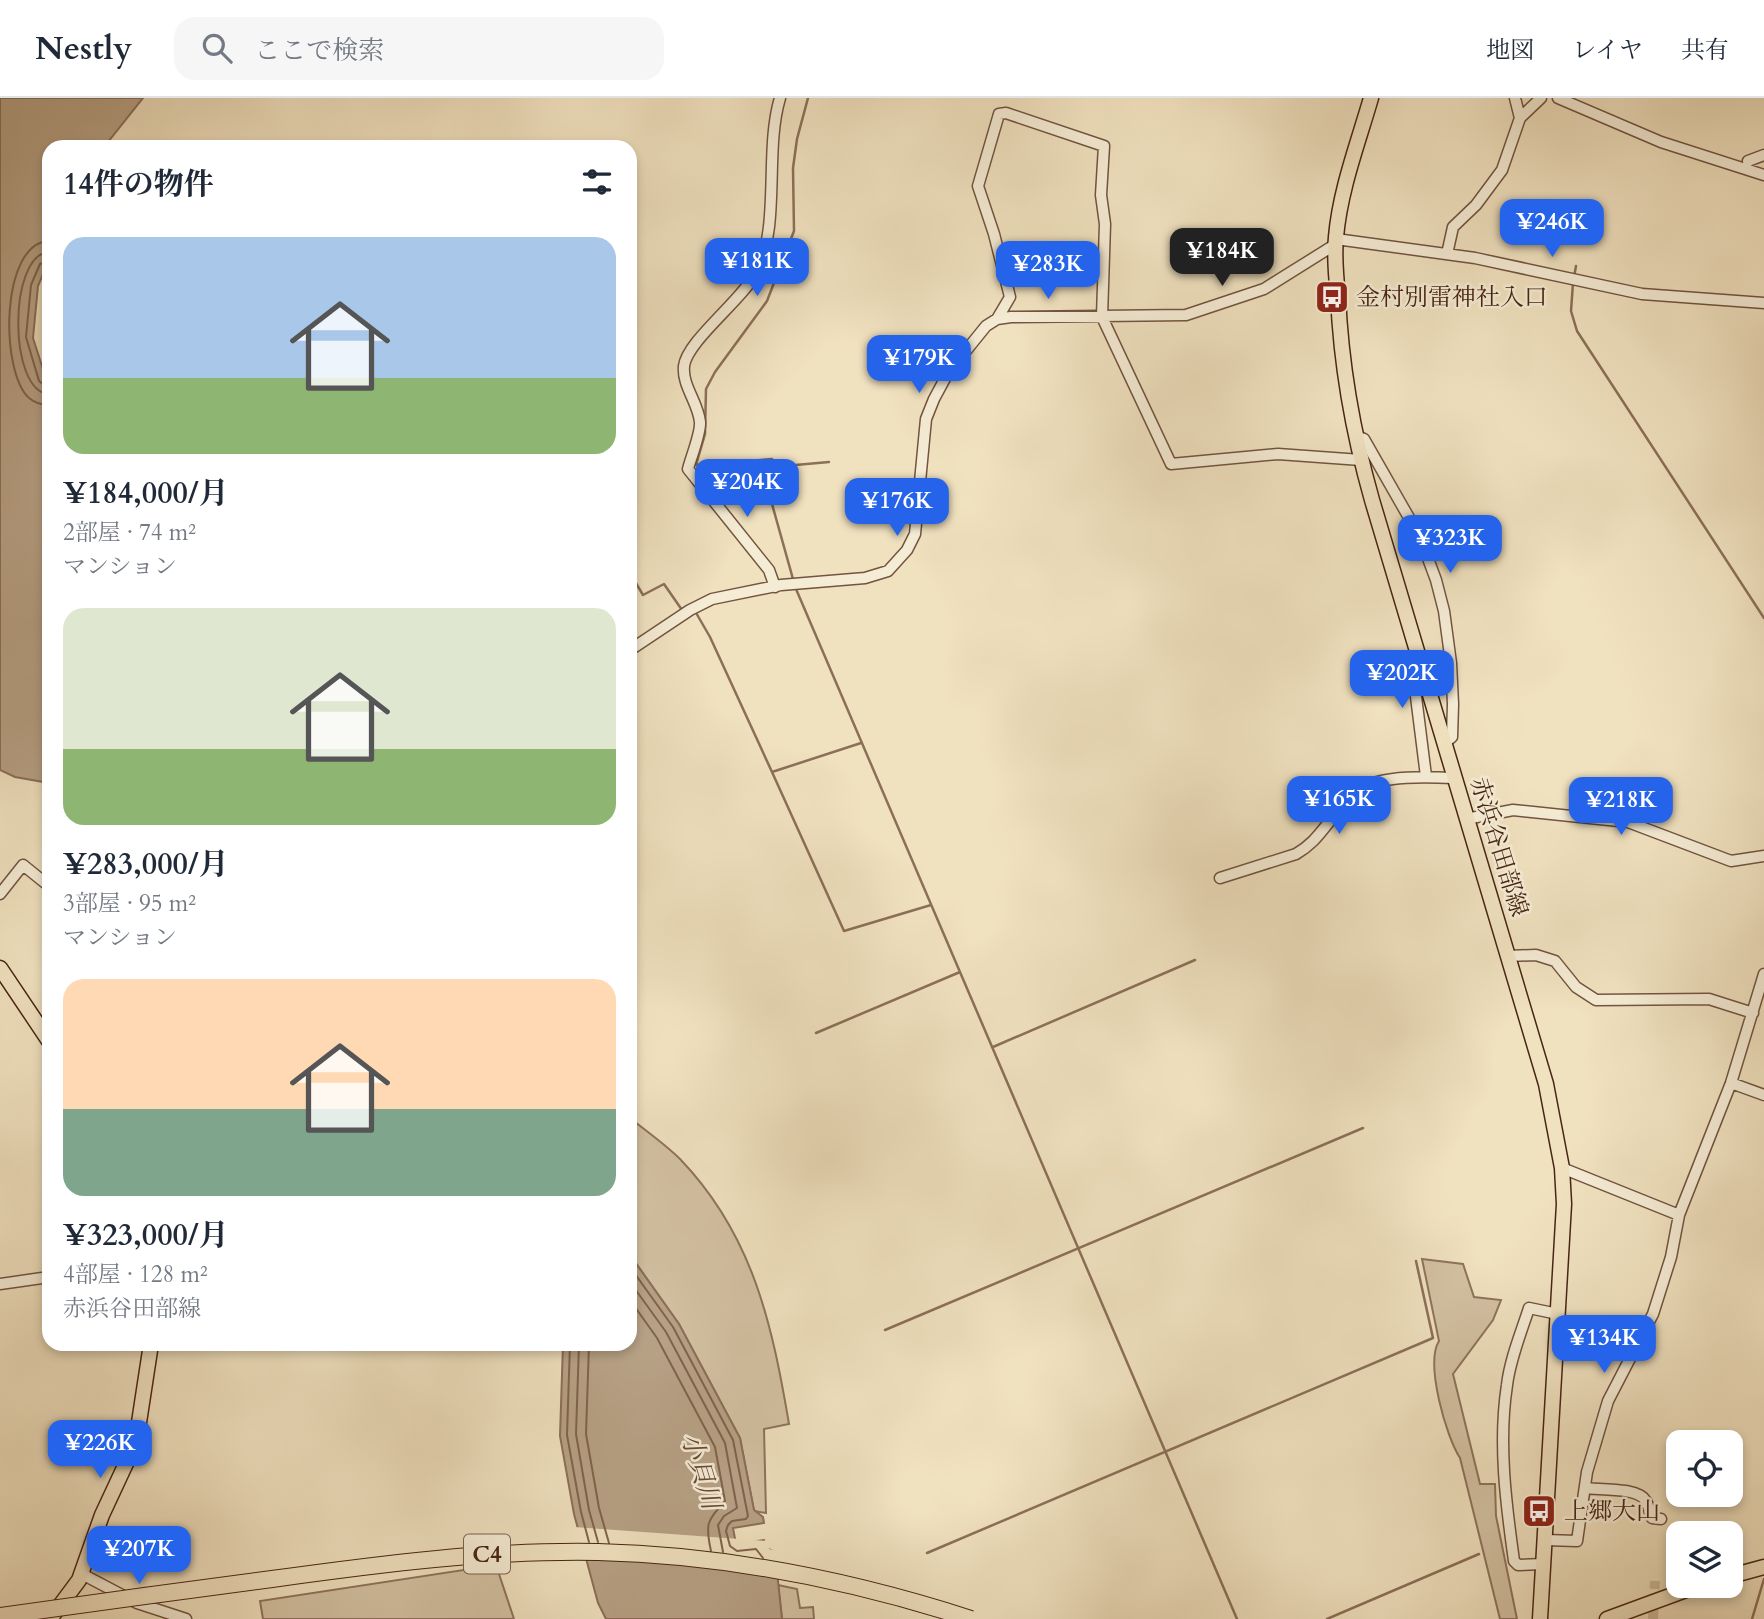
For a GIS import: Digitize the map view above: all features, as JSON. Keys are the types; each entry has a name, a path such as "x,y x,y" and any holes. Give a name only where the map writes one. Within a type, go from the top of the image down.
{"highway":[{"name":"C4","path":"0,1616 398,1561 572,1552 668,1556 796,1573 862,1587 971,1619"}],"main road":[{"name":"赤浜谷田部線","path":"1371,98 1352,164 1336,241 1344,380 1361,460 1546,1084 1563,1168 1564,1237 1540,1619"},
{"path":"0,968 42,1031"},
{"path":"50,1619 72,1593 82,1574 102,1514 136,1442 150,1351"},
{"path":"1743,1573 1764,1567"},
{"path":"1607,1619 1666,1596"}],"street":[{"path":"775,587 769,570 688,469 700,423 684,381 684,363 694,345 732,305 756,273 765,250 769,226 771,156 780,98"},
{"path":"1515,98 1520,118"},
{"path":"1447,254 1452,228 1476,205 1502,170 1520,118 1541,98"},
{"path":"1558,98 1661,142 1764,175"},
{"path":"997,319 1010,297 978,186 999,114 1006,113 1104,146 1101,195 1105,224 1102,317 1171,464 1278,454 1361,460"},
{"path":"1748,161 1764,155"},
{"path":"637,645 690,610 712,599 775,587 865,578 888,571 907,550 915,534 926,419 948,373 986,326 997,319 1186,315 1264,289 1336,241 1496,262 1642,294 1764,303"},
{"path":"1355,436 1364,439 1420,537 1436,580 1444,611 1453,704 1452,737 1444,743"},
{"path":"1417,652 1412,665 1426,776"},
{"path":"1220,878 1296,854 1319,837 1333,817 1361,788 1378,782 1426,776 1454,778"},
{"path":"1466,819 1513,810 1628,822 1731,861 1764,856"},
{"path":"0,894 23,864 42,880"},
{"path":"1508,956 1536,955 1555,961 1576,988 1596,1000 1709,999 1753,1013"},
{"path":"1545,1539 1577,1541 1587,1472 1608,1401 1653,1314 1671,1257 1679,1215 1731,1083 1764,974"},
{"path":"1731,1083 1764,1095"},
{"path":"1563,1168 1679,1215"},
{"path":"0,1284 42,1278"},
{"path":"1543,1564 1518,1565 1514,1561 1506,1505 1503,1453 1506,1386 1529,1308 1558,1314"},
{"path":"1585,1489 1640,1495 1647,1502 1652,1518 1661,1519"},
{"path":"82,1574 137,1603 186,1619"}],"shaded area":[{"path":"637,1124 674,1153 705,1188 725,1218 756,1282 775,1351 789,1424 764,1429 766,1513 754,1511 740,1438 679,1324 637,1265"},
{"path":"1422,1259 1463,1264 1474,1297 1501,1300 1493,1320 1453,1374 1480,1484 1495,1484 1496,1516 1517,1619 1500,1619 1460,1458 1449,1434 1439,1400 1434,1366 1439,1341"},
{"path":"496,1565 514,1619 263,1619 260,1601"},
{"path":"778,1585 797,1589 800,1608 813,1607 814,1619 782,1619"}],"water":[{"path":"0,98 143,98 110,140 42,140 42,277 38,286 33,338 42,366 42,782 15,777 0,770"},
{"name":"小貝川","path":"637,1265 679,1324 740,1438 754,1510 763,1517 764,1523 733,1528 736,1544 764,1540 766,1548 775,1552 782,1619 606,1619 598,1603 574,1514 560,1436 563,1351 637,1351"}],"pier":[{"path":"574,1527 768,1541 769,1549 778,1551 780,1577 688,1564 582,1558"}],"waterway":[{"path":"773,467 772,459 696,465 705,434 706,389 715,372 767,301 794,231 793,168 797,139 808,98"},
{"path":"1574,277 1576,266"},
{"path":"1573,283 1571,311 1577,331 1764,618"},
{"path":"793,579 772,504 773,467 829,462"},
{"path":"637,585 643,595 664,584 682,610"},
{"path":"796,589 1237,1619"},
{"path":"695,611 710,637 772,772 861,743"},
{"path":"772,772 844,931 931,905"},
{"path":"993,1047 1195,960"},
{"path":"816,1033 960,972"},
{"path":"885,1330 1363,1128"},
{"path":"927,1553 1433,1338 1416,1261"},
{"path":"1327,1619 1479,1554"},
{"path":"1752,1619 1764,1579"}],"tunnel":[{"path":"1653,1619 1655,1581"}],"place":[{"name":"金村別雷神社入口","path":"1332,297"},
{"name":"上郷大山","path":"1539,1511"}]}
